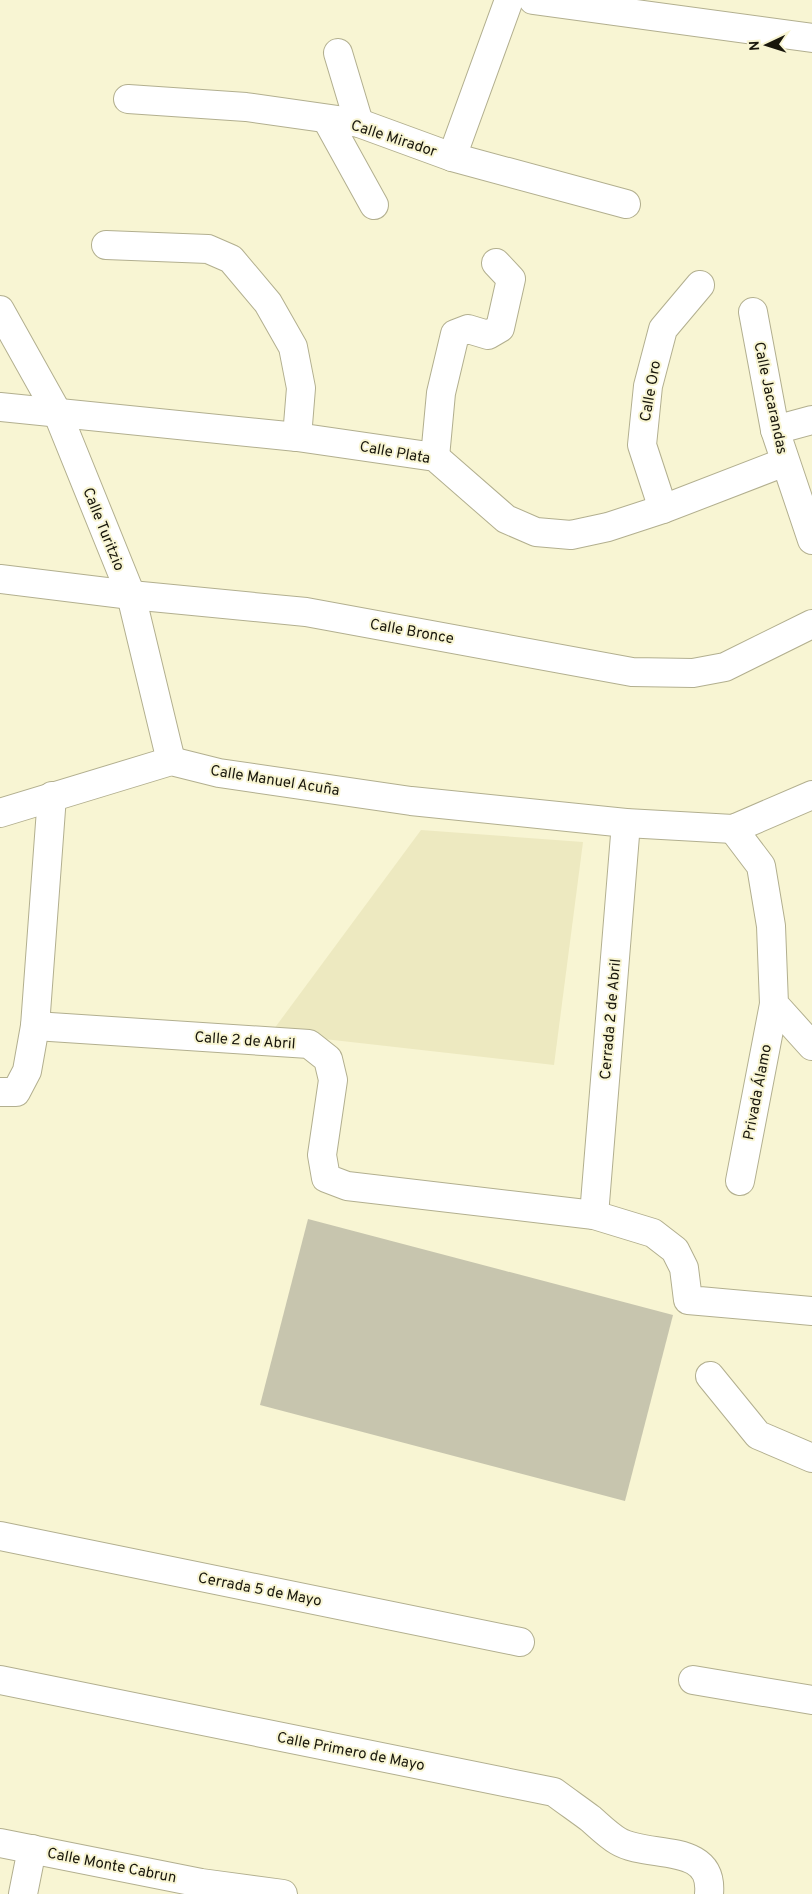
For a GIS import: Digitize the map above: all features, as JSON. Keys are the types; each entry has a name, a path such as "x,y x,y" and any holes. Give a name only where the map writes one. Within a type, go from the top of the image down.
{"street":[{"path":"452,158 509,0"},
{"path":"533,0 812,38"},
{"path":"338,53 359,123"},
{"name":"Calle Mirador","path":"128,99 246,107 327,120 359,123 452,158 626,204"},
{"path":"327,120 374,205"},
{"path":"106,245 208,249 230,259 268,303 293,347 301,388 297,437"},
{"path":"435,457 441,394 455,334 468,329 488,335 500,328 511,279 496,263"},
{"name":"Calle Oro","path":"663,509 642,445 648,386 663,329 700,285"},
{"name":"Calle Turitzio","path":"0,310 57,412 131,595 171,761"},
{"name":"Calle Jacarandas","path":"753,312 775,430 812,540"},
{"name":"Calle Plata","path":"0,407 297,437 435,457 506,519 536,532 571,535 608,527 663,509 785,462"},
{"path":"775,430 812,420"},
{"name":"Calle Bronce","path":"0,579 131,595 306,612 632,672 693,673 725,667 812,624"},
{"path":"0,813 171,761"},
{"name":"Calle Manuel Acuña","path":"171,761 219,773 411,801 626,822 732,828 812,795"},
{"path":"0,1092 16,1092 27,1071 35,1026 52,796"},
{"name":"Cerrada 2 de Abril","path":"594,1215 626,822"},
{"name":"Privada Álamo","path":"732,828 761,866 771,926 774,1004 740,1181"},
{"path":"774,1004 812,1046"},
{"name":"Calle 2 de Abril","path":"35,1026 309,1044 328,1059 333,1080 322,1155 326,1178 347,1186 594,1215"},
{"path":"594,1215 653,1233 675,1250 684,1268 688,1300 812,1311"},
{"path":"710,1376 758,1436 812,1458"},
{"name":"Cerrada 5 de Mayo","path":"0,1536 520,1642"},
{"name":"Calle Primero de Mayo","path":"0,1680 554,1792 619,1842 652,1851 687,1856 706,1870 710,1887 709,1894"},
{"path":"693,1680 812,1700"},
{"name":"Calle Monte Cabrun","path":"0,1843 200,1888 283,1894"},
{"path":"23,1894 32,1849"}],"shaded area":[{"path":"421,830 583,842 554,1065 271,1033"},
{"path":"308,1219 673,1315 625,1501 260,1405"}]}
